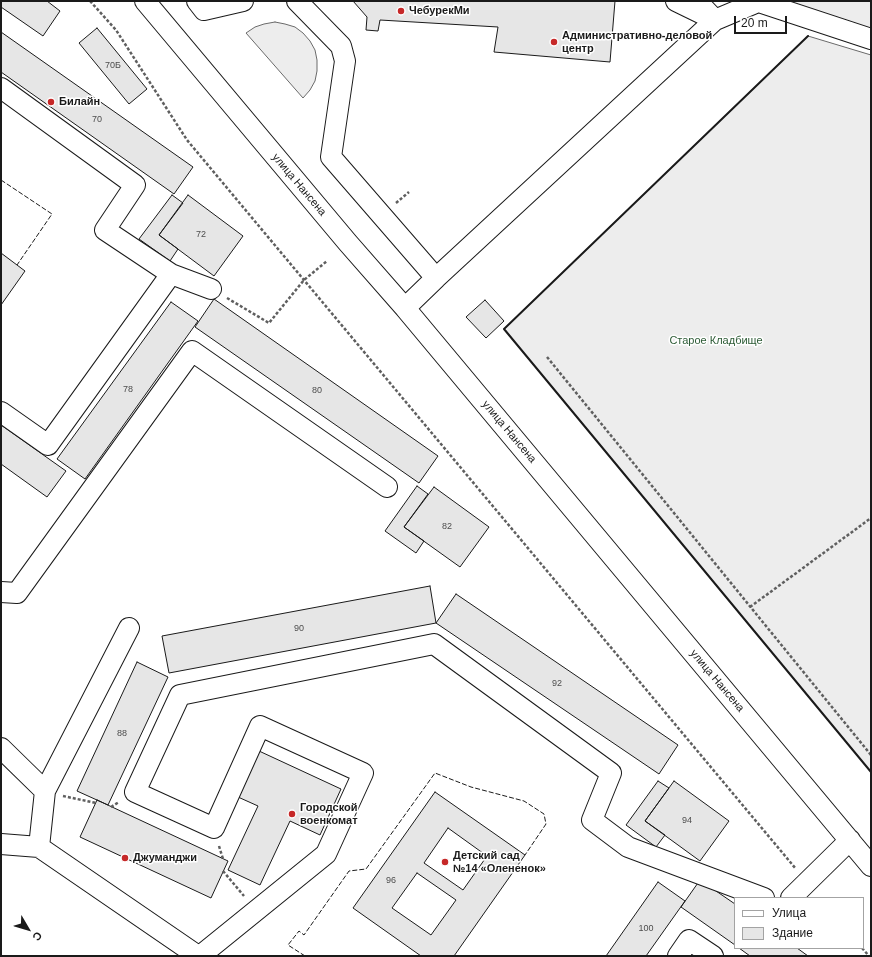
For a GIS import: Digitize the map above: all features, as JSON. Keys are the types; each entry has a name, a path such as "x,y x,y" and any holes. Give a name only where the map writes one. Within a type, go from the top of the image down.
{"street":[{"name":"улица Нансена","path":"144,1 348,243 405,308 871,866"},
{"path":"196,1 204,10 243,1"},
{"path":"297,1 341,46 345,61 331,158 436,278"},
{"path":"676,1 715,20"},
{"path":"697,1 715,20"},
{"path":"405,308 715,20 759,1 871,39"},
{"path":"1,88 135,185 105,230 171,274 211,289"},
{"path":"1,412 48,445 171,274"},
{"path":"1,592 17,593 192,351 387,487"},
{"path":"40,847 45,791 129,628"},
{"path":"1,844 40,847 199,956 326,854 364,773 260,726 214,828 135,792 180,695 434,644 611,773 592,820 628,847 761,897"},
{"path":"1,748 45,791"},
{"path":"792,897 850,840"},
{"path":"678,956 689,940 713,956"}],"path":[{"path":"90,1 116,30 187,140 807,882"},
{"path":"211,289 269,323 304,280 327,261"},
{"path":"547,357 871,755"},
{"path":"750,606 871,518"},
{"path":"45,791 96,803"},
{"path":"223,871 256,911"}],"shaded area":[{"path":"795,1 871,1 871,31 790,5"},
{"path":"275,22 295,27 310,41 315,50 317,71 315,81 303,98 246,33 255,27"},
{"name":"Старое Кладбище","path":"808,36 871,55 871,772 504,329"}],"building":[{"path":"1,1 47,1 60,11 43,36 1,7"},
{"name":"Административно-деловой центр","path":"353,1 615,1 610,62 494,52 498,27 380,20 378,31 366,30 367,17"},
{"path":"97,28 147,89 129,104 79,43"},
{"path":"1,32 193,167 174,194 1,72"},
{"path":"172,195 183,203 159,235 178,249 170,261 139,239"},
{"path":"188,195 243,236 214,276 159,235"},
{"path":"1,253 25,271 1,305"},
{"path":"214,299 438,456 419,483 195,327"},
{"path":"485,300 504,321 486,338 466,317"},
{"path":"171,302 198,321 85,479 57,459"},
{"path":"1,425 66,471 47,497 1,464"},
{"path":"417,486 428,494 404,527 424,541 416,553 385,531"},
{"path":"434,487 489,527 460,567 404,527"},
{"path":"430,586 436,623 169,673 162,636"},
{"path":"456,594 678,745 659,774 436,623"},
{"path":"137,662 168,677 108,805 77,791"},
{"name":"Городской военкомат","path":"259,751 341,789 320,835 290,821 260,885 228,870 258,806 238,797"},
{"path":"658,781 669,788 645,821 665,835 656,847 626,825"},
{"path":"674,781 729,821 700,861 645,821"},
{"path":"435,792 525,855 454,956 421,956 353,908","holes":["448,828 487,856 463,890 424,863","417,873 456,900 431,935 392,908"]},
{"path":"97,800 228,861 211,898 80,837"},
{"path":"700,880 734,903 734,944 681,907"},
{"path":"658,882 685,901 646,956 606,956"},
{"path":"740,949 798,949 808,956 750,956"}],"fence":[{"path":"1,180 52,214 17,265"},
{"path":"305,956 288,945 299,931 304,935 349,871 366,869 435,773 471,787 524,801 544,814 546,824 525,855"}],"wall":[{"path":"808,36 504,329 871,772"}],"place":[{"name":"ЧебурекМи","path":"401,11"},
{"name":"Административно-деловой центр","path":"554,42"},
{"name":"Билайн","path":"51,102"},
{"name":"Городской военкомат","path":"292,814"},
{"name":"Джуманджи","path":"125,858"},
{"name":"Детский сад №14 «Олененок»","path":"445,862"}]}
